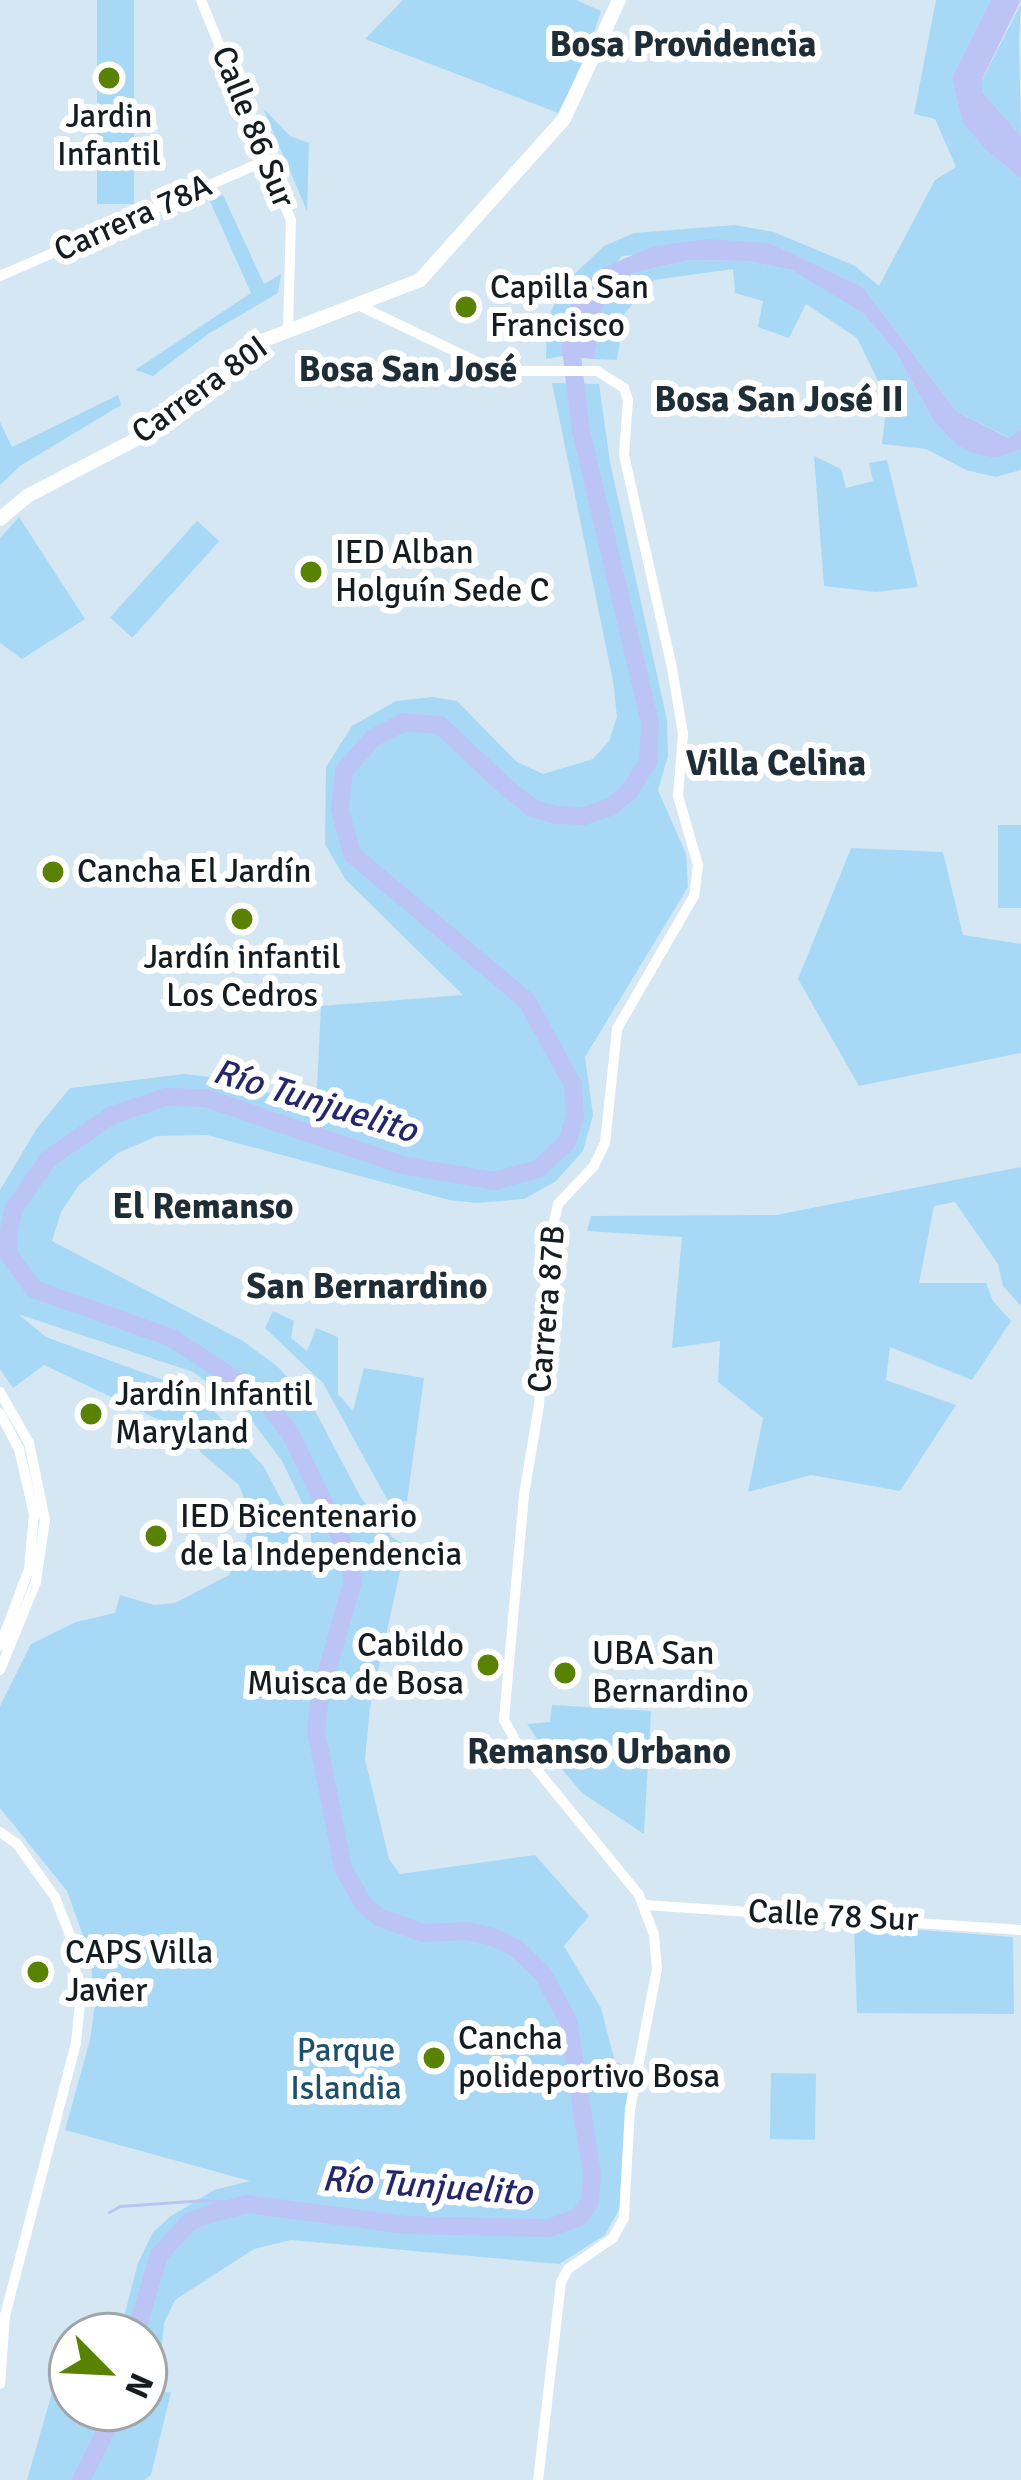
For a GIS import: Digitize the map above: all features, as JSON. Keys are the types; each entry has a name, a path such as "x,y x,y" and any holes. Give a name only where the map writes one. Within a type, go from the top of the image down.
{"main road":[{"name":"Carrera 80I","path":"0,519 27,496 146,434 237,357 287,328 420,280 557,127 619,0"}],"street":[{"name":"Calle 86 Sur","path":"201,0 293,233 287,328"},
{"name":"Carrera 78A","path":"0,276 267,160"},
{"name":"Carrera 87B","path":"356,304 479,363 597,371 614,377 628,395 624,454 675,682 683,734 678,796 699,880 617,1029 610,1061 610,1120 600,1154 558,1204 552,1221 537,1432 524,1496 503,1708 520,1749 644,1905"},
{"path":"0,1393 29,1443 45,1520 33,1593 0,1670"},
{"path":"0,1413 19,1449 34,1514 29,1569 0,1646"},
{"path":"0,1829 17,1844 55,1898 70,1938 80,1989 76,2043 14,2280 0,2384"},
{"name":"Calle 78 Sur","path":"644,1905 1021,1930"},
{"path":"538,2480 557,2301 568,2269 613,2238 624,2218 630,2109 657,1970 644,1905"},
{"path":"0,2274 14,2280"}],"green space":[{"path":"97,0 134,0 134,204 97,204"},
{"path":"403,0 576,0 601,11 585,60 558,113 365,39"},
{"path":"936,0 991,0 952,77 987,151 1021,179 1021,430 1010,438 957,412 863,287 770,243 622,256 561,334 562,356 546,359 547,321 563,285 604,246 634,233 735,225 774,232 855,266 879,286 935,180 956,167 935,119 914,114"},
{"path":"1021,4 1021,136 982,92 982,80"},
{"path":"263,108 290,136 309,143 307,211"},
{"path":"223,195 264,284 281,274 278,293 208,334 153,376 135,370 251,293 209,199"},
{"path":"689,260 747,261 792,270 834,292 862,312 896,352 933,420 951,440 996,458 1021,450 1021,470 996,477 966,470 926,449 882,444 887,399 857,338 806,304 789,338 758,327 763,301 735,293 733,269 654,280 624,314 617,360 594,359 605,296 621,276"},
{"name":"Parque Islandia","path":"552,383 599,384 610,462 667,720 668,756 658,790 686,854 688,887 585,1057 593,1115 583,1151 556,1181 524,1199 477,1203 449,1200 207,1135 157,1136 118,1153 79,1185 61,1212 52,1241 243,1341 278,1367 310,1401 361,1498 393,1538 406,1545 370,1707 365,1759 389,1859 400,1874 535,1855 589,1916 564,1946 601,2008 615,2062 629,2067 621,2206 605,2235 559,2264 291,2240 254,2249 175,2300 168,2315 125,2312 138,2263 153,2232 214,2190 250,2181 65,2130 90,2040 95,2004 90,1955 67,1891 0,1808 0,1706 31,1644 76,1622 115,1613 120,1595 154,1605 175,1603 229,1575 246,1538 249,1512 239,1485 200,1452 197,1438 44,1365 13,1388 0,1369 0,1190 37,1128 70,1088 184,1074 220,1078 316,1107 321,1006 463,995 345,879 325,844 326,767 352,726 396,701 432,697 457,701 517,762 543,774 593,759 609,741 617,717","holes":["18,1314 193,1372 244,1410 282,1461 310,1519 313,1579 304,1543 264,1467 208,1404 174,1384 46,1337"]},
{"path":"118,395 121,405 20,466 0,485 0,422 12,447"},
{"path":"814,456 841,469 846,488 873,481 869,463 887,460 918,587 876,592 824,586"},
{"path":"19,517 85,619 22,659 0,643 0,538"},
{"path":"197,521 219,541 132,638 110,618"},
{"path":"998,825 1021,825 1021,908 998,908"},
{"path":"851,848 943,852 963,935 1021,944 1021,1053 859,1086 798,979"},
{"path":"1021,1167 1021,1306 1003,1286 998,1264 955,1202 934,1206 919,1283 986,1283 993,1301 1011,1321 972,1380 890,1347 886,1380 956,1405 900,1491 811,1475 748,1492 763,1418 718,1382 720,1341 672,1348 682,1237 587,1231 591,1216 776,1215"},
{"path":"273,1311 294,1321 291,1338 307,1351 316,1328 338,1337 338,1394 353,1411 364,1368 424,1378 407,1501 388,1501 323,1383 265,1328"},
{"path":"552,1705 651,1711 644,1834 582,1793 539,1742 527,1724 550,1722"},
{"path":"854,1925 1013,1937 1014,2014 857,2013"},
{"path":"771,2073 816,2074 815,2140 770,2139"},
{"path":"48,2406 48,2432 161,2432 151,2475 144,2480 27,2480"}],"shaded area":[{"path":"991,0 1021,0 982,79 982,92 1021,136 1021,179 963,123 952,77"},
{"path":"706,239 770,243 863,287 957,412 1009,438 1021,430 1021,450 996,458 969,452 951,440 933,420 896,352 862,312 792,270 747,261 689,260 621,276 605,296 594,359 562,356 561,334 575,291 603,268 651,247"}],"waterway":[{"name":"Río Tunjuelito","path":"142,2312 159,2255 189,2222 248,2204 406,2225 549,2228 579,2217 590,2201 592,2174 568,2021 543,1974 516,1948 493,1937 468,1931 423,1933 381,1918 364,1905 343,1868 316,1730 320,1695 353,1581 348,1553 290,1433 262,1397 172,1338 34,1289 9,1255 8,1236 13,1210 48,1159 112,1115 166,1097 206,1098 402,1165 494,1181 538,1169 567,1142 575,1116 573,1085 527,1001 352,854 340,810 344,771 373,738 404,722 440,725 507,788 533,808 556,815 584,816 610,807 629,792 648,762 650,723 581,432 570,338"},
{"path":"109,2212 120,2206 205,2200 248,2204"},
{"name":"Río Tunjuelito","path":"81,2480 105,2432"}],"place":[{"name":"Jardin Infantil","path":"109,78"},
{"name":"Capilla San Francisco","path":"466,307"},
{"name":"IED Alban Holguín Sede C","path":"311,572"},
{"name":"Cancha El Jardín","path":"53,872"},
{"name":"Jardín infantil Los Cedros","path":"242,919"},
{"name":"Jardín Infantil Maryland","path":"91,1414"},
{"name":"IED Bicentenario de la Independencia","path":"156,1536"},
{"name":"Cabildo Muisca de Bosa","path":"488,1665"},
{"name":"UBA San Bernardino","path":"565,1673"},
{"name":"CAPS Villa Javier","path":"38,1972"},
{"name":"Cancha polideportivo Bosa","path":"434,2058"}],"district":[{"name":"Bosa Providencia","path":"683,45"},
{"name":"Bosa San José","path":"408,370"},
{"name":"Bosa San José II","path":"779,400"},
{"name":"Villa Celina","path":"776,764"},
{"name":"El Remanso","path":"203,1207"},
{"name":"San Bernardino","path":"367,1287"},
{"name":"Remanso Urbano","path":"599,1752"}]}
